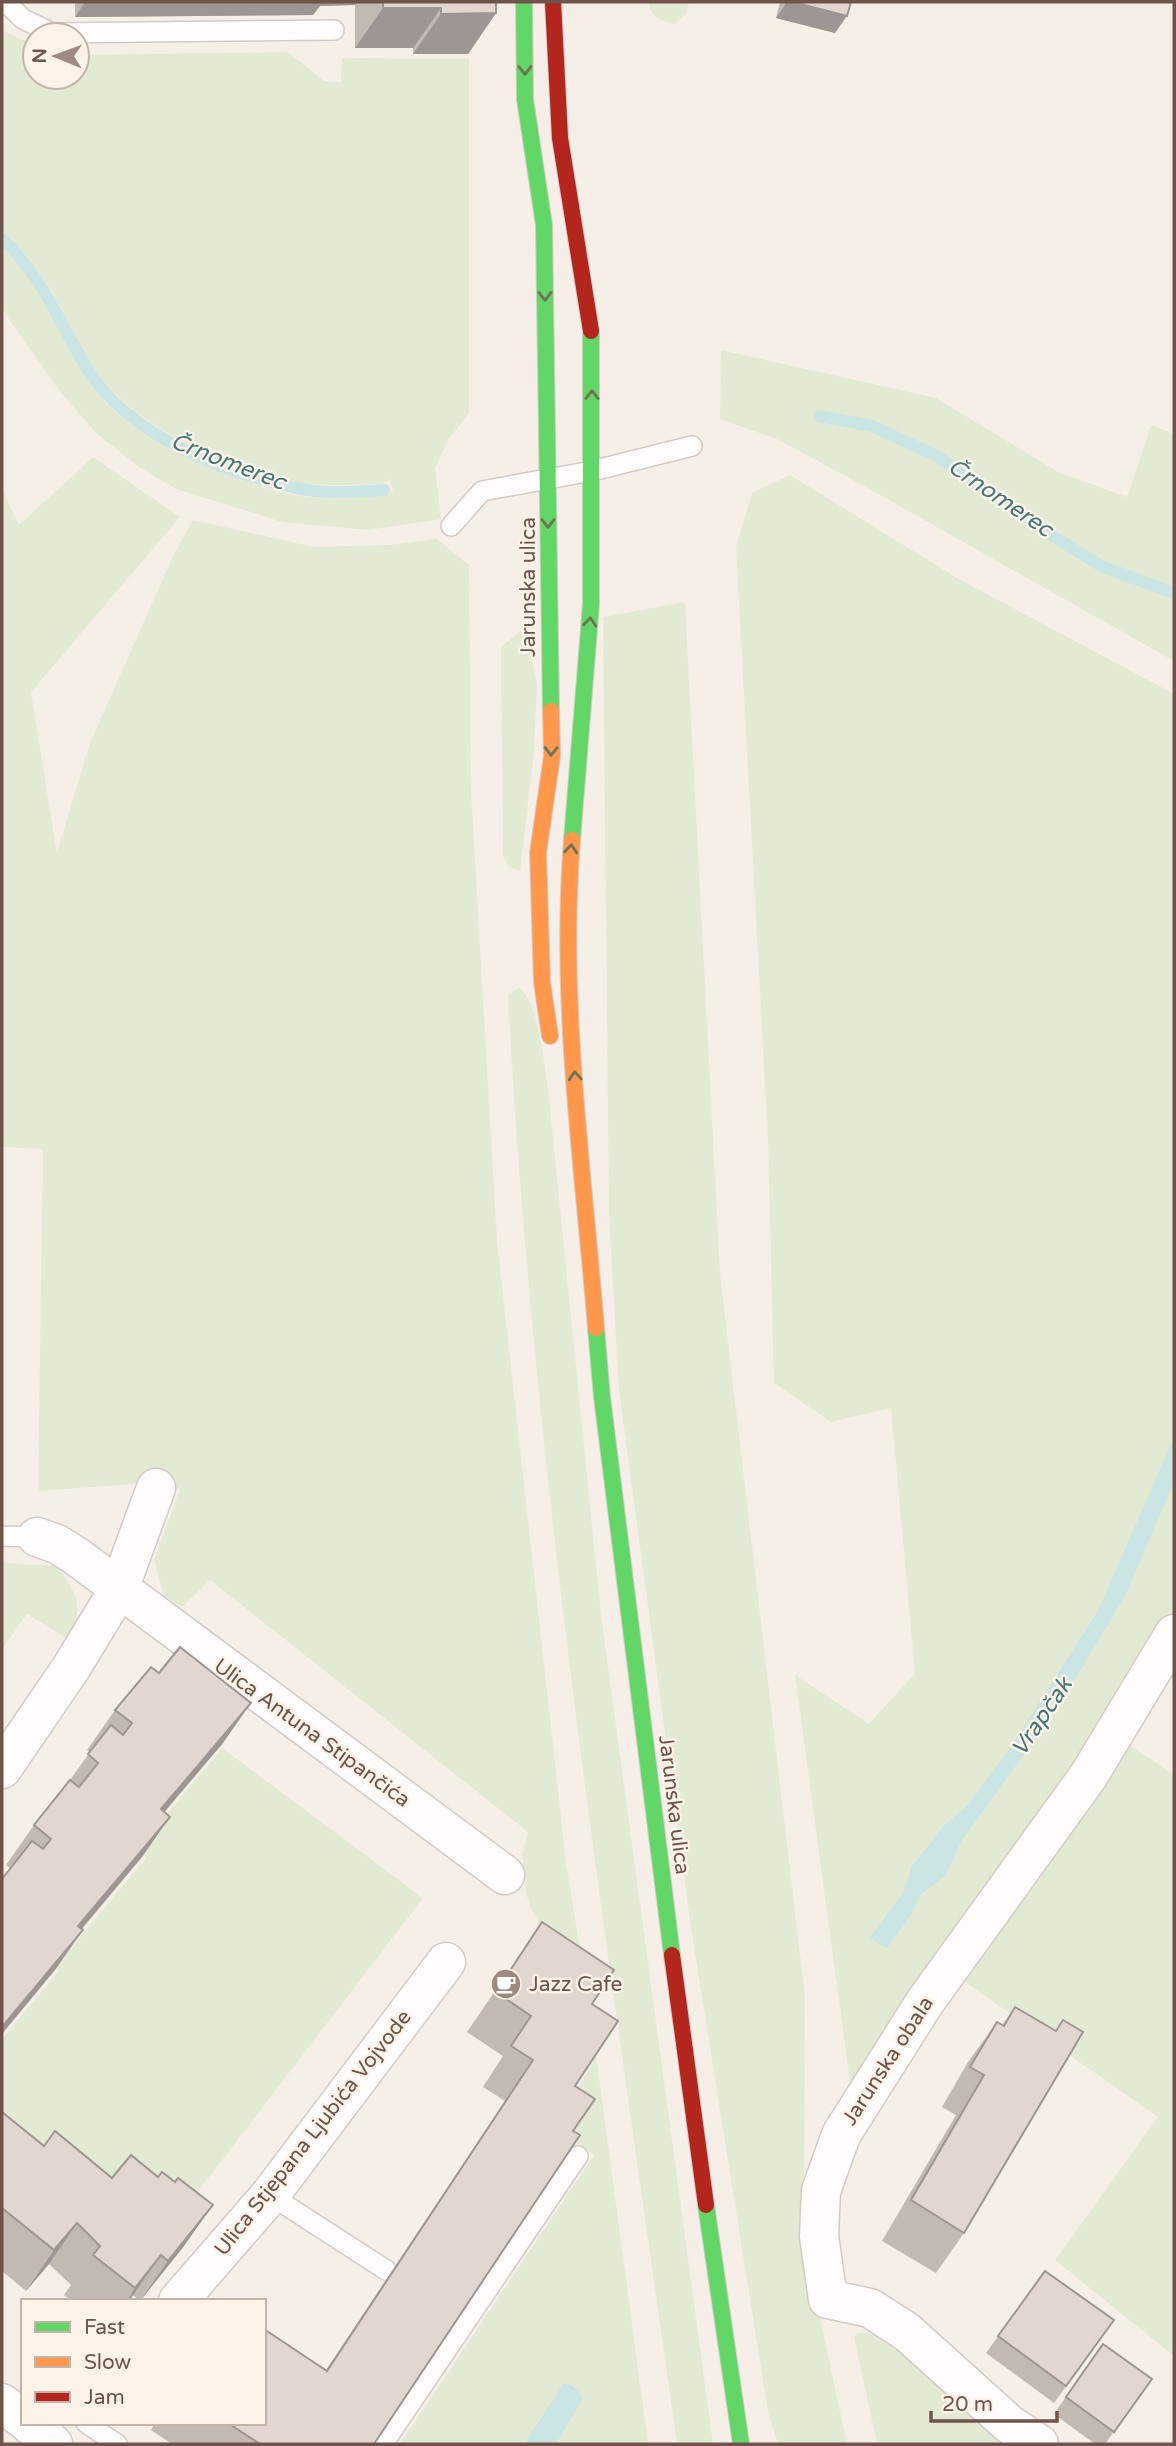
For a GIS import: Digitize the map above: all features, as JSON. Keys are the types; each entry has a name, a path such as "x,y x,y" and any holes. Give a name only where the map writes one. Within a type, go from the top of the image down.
{"street":[{"name":"Jarunska ulica","path":"524,2 525,99 544,225 552,756 538,853 541,982 554,1059"},
{"name":"Jarunska ulica","path":"553,2 553,62 557,116 566,183 588,292 592,336 591,604 566,916 581,1169 602,1397 656,1834 682,2038 741,2444"},
{"name":"Jarunska ulica","path":"558,1084 581,1169"},
{"path":"2,1769 71,1668 119,1589 156,1488"},
{"name":"Ulica Antuna Stipančića","path":"20,1536 57,1544 505,1875"},
{"name":"Jarunska obala","path":"1039,2444 1009,2424 907,2332 870,2308 828,2299 819,2236 821,2191 841,2135 925,2002 1089,1774 1174,1634"},
{"name":"Ulica Stjepana Ljubića Vojvode","path":"180,2299 270,2195 446,1962"},
{"path":"2,2403 21,2417"},
{"path":"29,2425 53,2444 70,2425"}],"lane":[{"path":"5,2 23,19 52,33 334,30"},
{"path":"451,526 482,491 592,471 692,446"},
{"path":"383,2444 578,2155"},
{"path":"270,2195 386,2270"},
{"path":"89,2425 117,2444"}],"green space":[{"path":"648,2 689,2 687,13 675,24 657,18"},
{"path":"2,30 21,39 21,91 91,91 91,55 288,52 324,81 341,82 342,58 469,59 469,413 448,440 435,468 441,519 368,530 282,522 176,489 139,467 96,433 58,389 2,309 2,248 18,264 43,299 85,375 98,393 116,412 140,430 168,447 232,477 294,495 336,498 383,496 393,491 390,479 383,484 319,485 258,473 191,446 160,428 131,408 108,386 90,363 42,277 18,246 2,231"},
{"path":"721,350 936,398 1058,472 1127,497 1151,425 1174,434 1174,661 777,439 720,419"},
{"path":"93,457 180,517 31,692 57,853 90,743 174,554 193,520 314,547 389,545 437,539 469,565 471,791 497,1241 566,1863 590,2010 648,2444 400,2444 594,2155 553,2125 594,2062 567,2043 555,1948 532,1911 526,1893 522,1856 528,1832 210,1580 182,1607 164,1596 154,1560 180,1489 158,1482 38,1491 43,1149 2,1147 2,490 19,525"},
{"path":"790,475 957,578 1174,694 1174,1618 859,2082 850,2082 795,1675 869,1724 915,1673 891,1408 831,1422 774,1383 768,1140 736,547 752,493"},
{"path":"685,602 720,1274 805,1997 804,2208 815,2295 847,2444 778,2444 768,2412 691,1928 619,1390 609,1214 603,617"},
{"path":"525,627 537,684 534,752 520,871 509,867 503,856 501,647"},
{"path":"519,988 526,995 536,1019 548,1089 601,1615 713,2444 677,2444 601,1902 555,1540 536,1359 508,995"},
{"path":"2,1563 56,1566 74,1592 78,1609 70,1640 27,1614 2,1649"},
{"path":"1131,1746 1174,1775 1174,2356 1055,2260 1158,2117 965,1982"},
{"path":"222,1748 423,1898 190,2202 2,2168 2,2039 59,1971 55,1967 146,1858 137,1850"},
{"path":"859,2333 875,2334 1024,2444 877,2444 854,2336"}],"water":[{"name":"Vrapčak","path":"1174,1437 1174,1482 1126,1594 1059,1706 962,1840 945,1876 921,1894 910,1917 886,1949 870,1937 903,1893 912,1866 945,1825 969,1804 1012,1745 1098,1611"},
{"path":"564,2383 573,2386 583,2398 556,2444 524,2444"}],"building":[{"path":"383,2 496,2 496,13 441,14 441,8 383,8"},
{"path":"793,2 851,2 847,16"},
{"path":"180,1647 251,1703 161,1809 170,1817 78,1926 83,1930 2,2027 2,1879 32,1841 43,1849 51,1839 34,1825 70,1780 79,1787 98,1763 88,1754 111,1725 123,1735 132,1723 115,1710 151,1667 159,1673"},
{"path":"542,1922 614,1970 592,2004 618,2021 575,2086 595,2099 573,2131 580,2135 374,2444 260,2444 231,2425 266,2425 266,2330 327,2371 533,2060 511,2046 531,2016 496,1992"},
{"path":"1015,2007 1056,2031 1063,2020 1083,2032 964,2233 911,2200 984,2075 970,2067 997,2022 1004,2026"},
{"path":"2,2112 44,2146 55,2131 112,2178 131,2155 158,2177 162,2172 175,2182 178,2178 213,2205 168,2261 161,2255 135,2288 93,2255 100,2246 77,2223 54,2250 2,2208"},
{"path":"1045,2271 1114,2320 1066,2386 998,2336"},
{"path":"1103,2344 1152,2379 1114,2432 1066,2397"}],"waterway":[{"name":"Črnomerec","path":"2,239 39,283 86,367 105,392 156,434 219,465 284,485 323,492 384,490"},
{"name":"Črnomerec","path":"820,416 872,426 939,457 1038,527 1103,567 1174,593"}],"traffic: fast":[{"path":"524,2 525,99 544,225 551,711"},
{"path":"572,840 591,604 591,331"},
{"path":"596,1328 602,1397 672,1955"},
{"path":"706,2205 741,2444"}],"traffic: slow":[{"path":"550,1036 542,982 538,853 552,756 551,711"},
{"path":"572,840 568,962 570,1023 596,1328"}],"traffic: jam":[{"path":"553,2 560,138 591,331"},
{"path":"672,1955 706,2205"}],"place":[{"name":"Jazz Cafe","path":"506,1984"}]}
